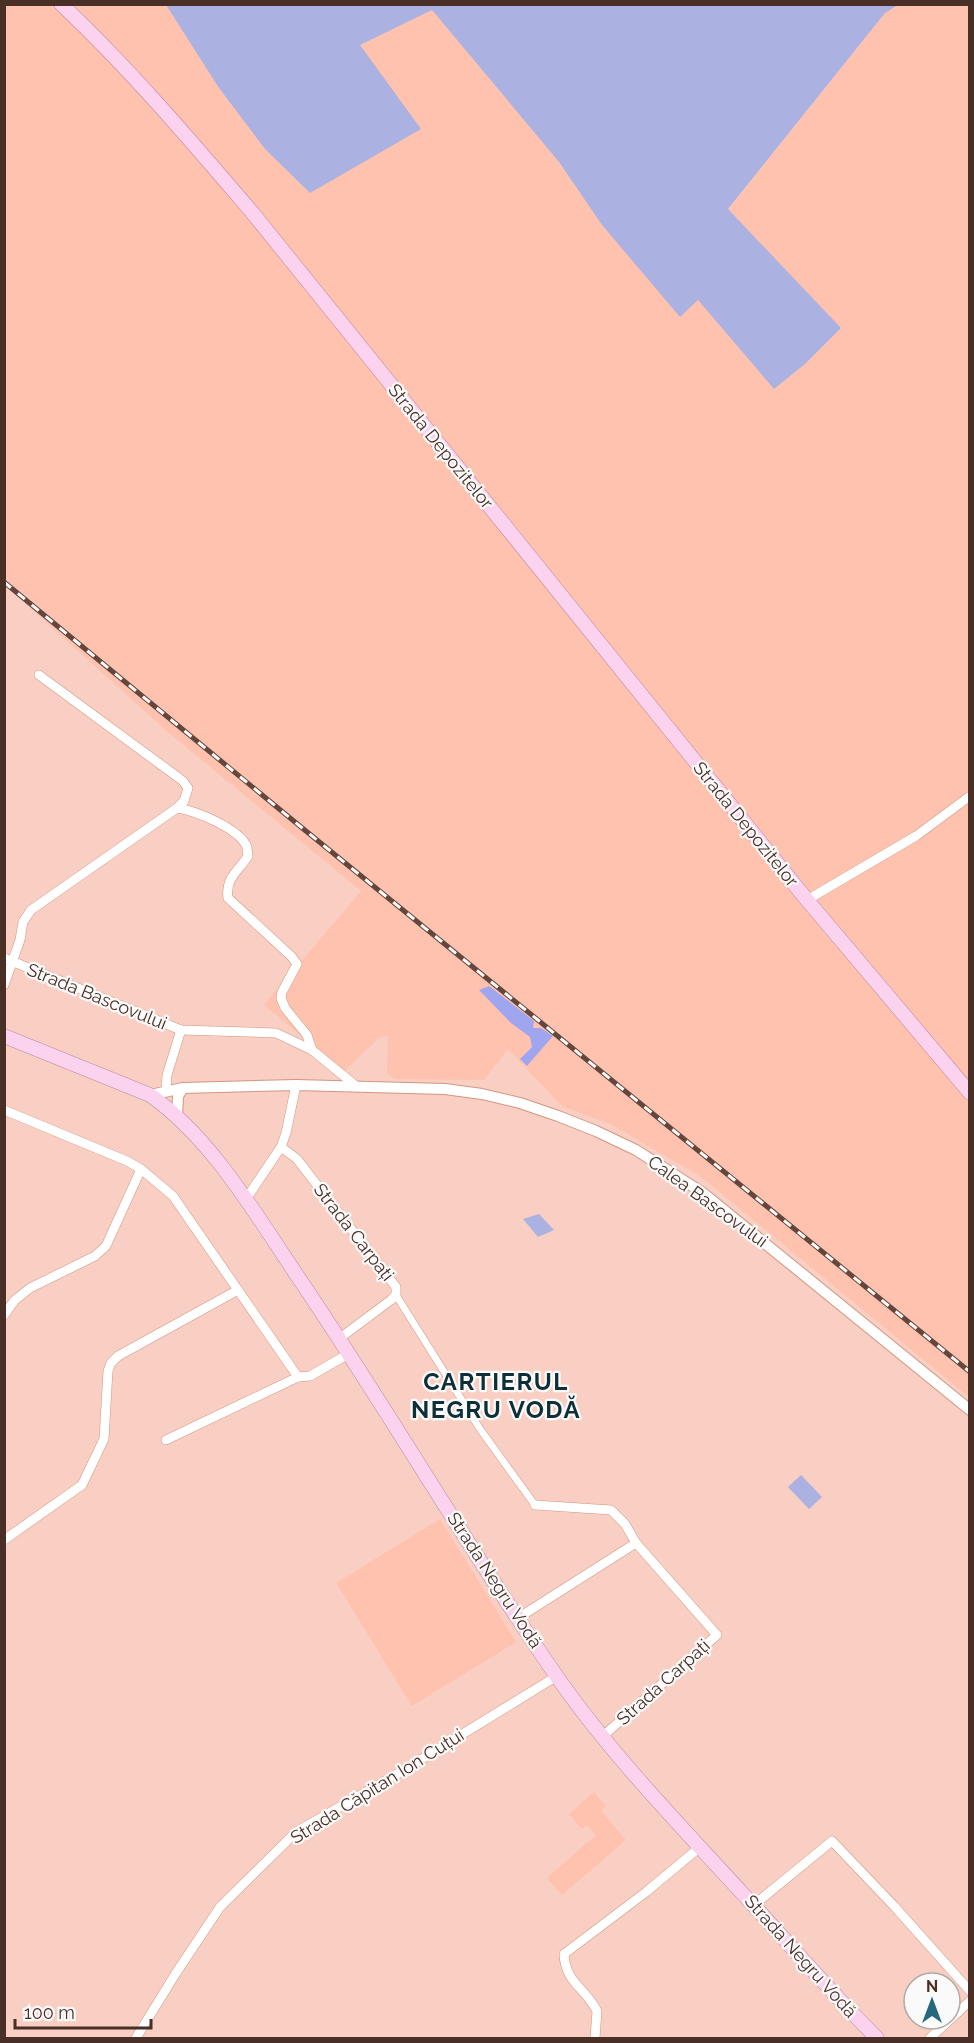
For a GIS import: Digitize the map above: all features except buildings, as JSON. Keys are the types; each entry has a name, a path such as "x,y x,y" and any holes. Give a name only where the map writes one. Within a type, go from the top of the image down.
{"main road":[{"name":"Strada Depozitelor","path":"61,4 135,77 251,211 807,900 969,1093"},
{"name":"Strada Negru Vodă","path":"4,1036 150,1095 189,1128 246,1199 340,1338 556,1676 603,1736 700,1847 876,2038"}],"street":[{"path":"4,985 9,960 20,940 23,922 31,910 177,808 184,801 188,788 110,726 39,675"},
{"name":"Strada Depozitelor","path":"807,900 916,836 969,796"},
{"path":"177,808 207,817 237,835 247,847 248,856 231,878 227,888 228,898 297,964 281,998 285,1008 307,1035 312,1050"},
{"name":"Strada Bascovului","path":"9,960 181,1030 276,1033 312,1050 356,1086"},
{"name":"Strada Bascovului","path":"166,1090 167,1075 181,1030"},
{"path":"246,1199 281,1148 296,1085"},
{"name":"Calea Bascovului","path":"150,1095 183,1088 296,1085 445,1089 482,1094 520,1103 558,1116 636,1150 703,1193 969,1410"},
{"path":"177,1116 178,1096 183,1088"},
{"path":"4,1110 127,1161 141,1169 173,1196 297,1377"},
{"name":"Strada Carpați","path":"281,1148 297,1159 396,1287 396,1295 340,1338"},
{"path":"4,1315 15,1300 30,1288 95,1256 106,1246 141,1169"},
{"path":"4,1540 82,1485 104,1439 108,1371 111,1363 118,1356 238,1290"},
{"path":"396,1295 480,1430 535,1505 611,1510 625,1524 636,1543 518,1618"},
{"path":"166,1440 297,1377 309,1376 350,1353"},
{"name":"Strada Carpați","path":"603,1736 717,1635 636,1543"},
{"name":"Strada Căpitan Ion Cuțui","path":"136,2038 220,1907 296,1832 404,1770 556,1676"},
{"path":"754,1905 832,1841 894,1906 969,1991"},
{"path":"596,2038 597,2011 571,1979 564,1964 564,1954 646,1892 700,1847"},
{"path":"930,2038 969,2001"}],"shaded area":[{"path":"5,5 166,5 219,88 265,149 310,193 360,45 432,10 559,162 602,225 680,316 698,300 774,389 805,364 841,328 728,210 885,13 898,5 969,5 969,1397 700,1176 612,1125 562,1106 508,1049 484,1080 397,1079 387,1073 388,1035 378,1039 344,1071 264,1005 361,891 170,734 5,585"},
{"path":"166,5 898,5 885,13 728,209 841,328 805,364 774,389 698,300 680,317 602,225 559,162 432,10 360,45 421,129 310,193 265,149 219,88"},
{"path":"489,986 534,1021 533,1028 541,1028 553,1036 527,1066 520,1059 532,1047 530,1037 511,1023 479,990"},
{"path":"539,1214 554,1230 538,1237 523,1219"},
{"path":"801,1475 822,1497 809,1509 788,1487"},
{"path":"440,1519 516,1642 412,1706 336,1583"},
{"path":"594,1792 606,1806 601,1811 626,1840 562,1895 547,1878 596,1835 587,1825 582,1829 569,1814"}],"railway":[{"path":"4,582 970,1372"}],"district":[{"name":"CARTIERUL NEGRU VODĂ","path":"496,1395"}]}
